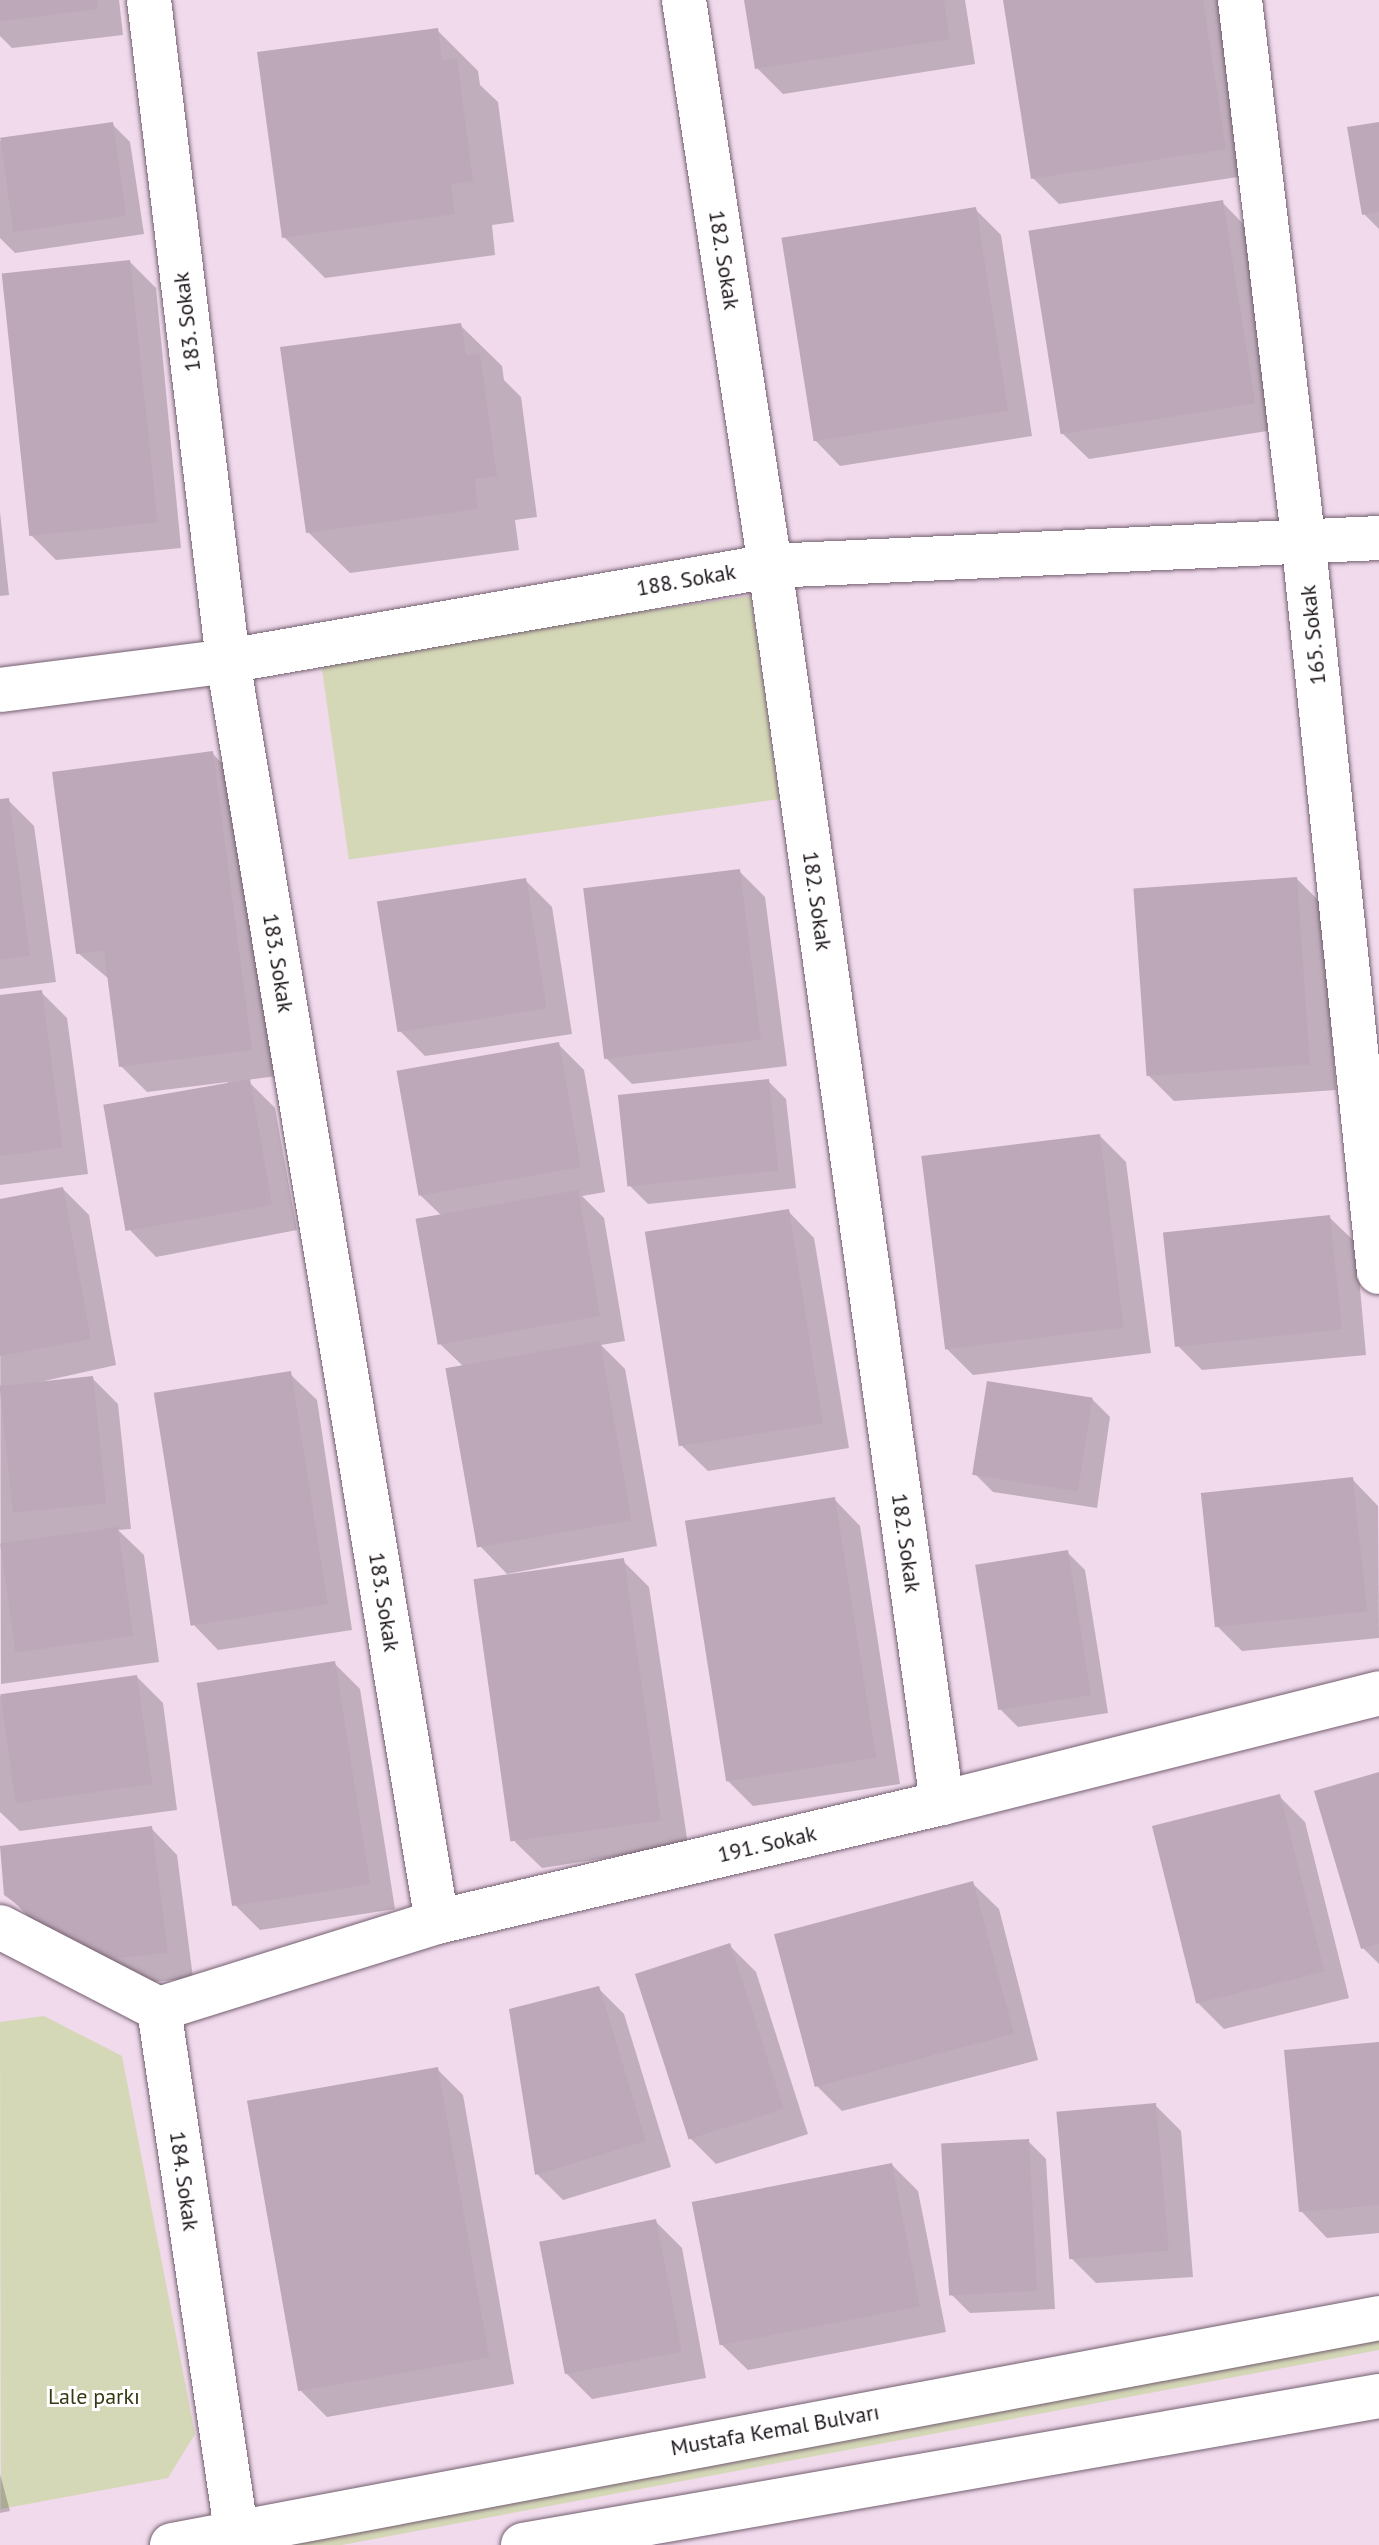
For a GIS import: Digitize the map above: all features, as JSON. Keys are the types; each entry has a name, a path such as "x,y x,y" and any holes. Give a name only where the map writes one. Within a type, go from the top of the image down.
{"street":[{"name":"183. Sokak","path":"149,0 228,661 437,1922"},
{"name":"182. Sokak","path":"684,0 770,566 942,1803"},
{"name":"165. Sokak","path":"1240,0 1303,537 1379,1272"},
{"name":"188. Sokak","path":"0,690 228,661 770,566 1303,537 1379,538"},
{"name":"191. Sokak","path":"159,2009 437,1922 942,1803 1379,1693"},
{"path":"0,1927 159,2009"},
{"name":"184. Sokak","path":"159,2009 236,2530"},
{"name":"Mustafa Kemal Bulvarı","path":"172,2545 236,2530 1379,2318"},
{"path":"541,2543 1379,2396"}],"green space":[{"path":"751,596 780,799 349,860 320,657"},
{"name":"Lale parkı","path":"44,2016 122,2056 195,2434 168,2478 1,2509 0,2022"},
{"path":"1379,2317 1379,2350 342,2545 201,2545"}],"building":[{"path":"0,0 97,0 98,9 0,21"},
{"path":"744,0 944,0 950,39 755,69"},
{"path":"1003,0 1203,0 1226,149 1031,179"},
{"path":"438,28 442,61 457,58 473,181 451,184 455,214 282,238 257,52"},
{"path":"113,122 126,216 13,232 0,138"},
{"path":"1379,122 1379,212 1362,215 1347,127"},
{"path":"1223,200 1255,403 1061,434 1028,231"},
{"path":"976,207 1008,410 814,441 781,238"},
{"path":"130,260 158,523 29,536 2,273"},
{"path":"461,323 466,355 480,354 497,476 475,479 478,509 306,533 280,347"},
{"path":"213,751 252,1050 119,1067 104,951 76,954 52,772"},
{"path":"9,798 30,956 0,960 0,799"},
{"path":"740,869 761,1040 604,1059 583,888"},
{"path":"1297,877 1310,1065 1147,1076 1133,888"},
{"path":"526,878 547,1008 398,1032 377,902"},
{"path":"42,990 63,1148 0,1156 0,995"},
{"path":"559,1042 581,1167 419,1196 397,1071"},
{"path":"250,1079 272,1205 125,1231 103,1105"},
{"path":"769,1079 779,1170 627,1186 618,1095"},
{"path":"1100,1134 1124,1328 945,1349 921,1156"},
{"path":"63,1187 91,1339 0,1356 0,1199"},
{"path":"578,1190 600,1316 438,1345 416,1219"},
{"path":"789,1209 823,1423 679,1446 645,1232"},
{"path":"1330,1215 1342,1329 1175,1347 1163,1233"},
{"path":"600,1341 632,1520 477,1547 445,1368"},
{"path":"291,1371 328,1604 191,1626 154,1393"},
{"path":"93,1376 106,1503 13,1513 0,1386"},
{"path":"987,1381 1093,1398 1078,1492 972,1475"},
{"path":"1353,1477 1367,1611 1215,1627 1201,1493"},
{"path":"835,1497 876,1758 726,1782 685,1521"},
{"path":"118,1527 133,1636 15,1652 0,1544"},
{"path":"1068,1550 1091,1695 998,1710 975,1565"},
{"path":"624,1558 661,1820 510,1842 473,1579"},
{"path":"335,1661 370,1884 232,1906 197,1683"},
{"path":"137,1675 152,1784 16,1803 0,1694"},
{"path":"1379,1772 1379,1944 1361,1949 1314,1791"},
{"path":"1280,1794 1324,1972 1196,2003 1152,1826"},
{"path":"152,1826 168,1953 95,1960 4,1895 0,1846"},
{"path":"973,1881 1014,2034 815,2087 774,1934"},
{"path":"730,1943 784,2108 689,2139 635,1974"},
{"path":"599,1986 646,2141 535,2175 509,2009"},
{"path":"1379,2042 1379,2205 1299,2212 1284,2050"},
{"path":"438,2067 489,2358 298,2391 247,2101"},
{"path":"1156,2103 1169,2250 1069,2259 1056,2112"},
{"path":"1029,2139 1037,2291 949,2295 941,2144"},
{"path":"892,2163 920,2306 720,2345 692,2202"},
{"path":"656,2219 682,2352 565,2374 539,2242"}]}
